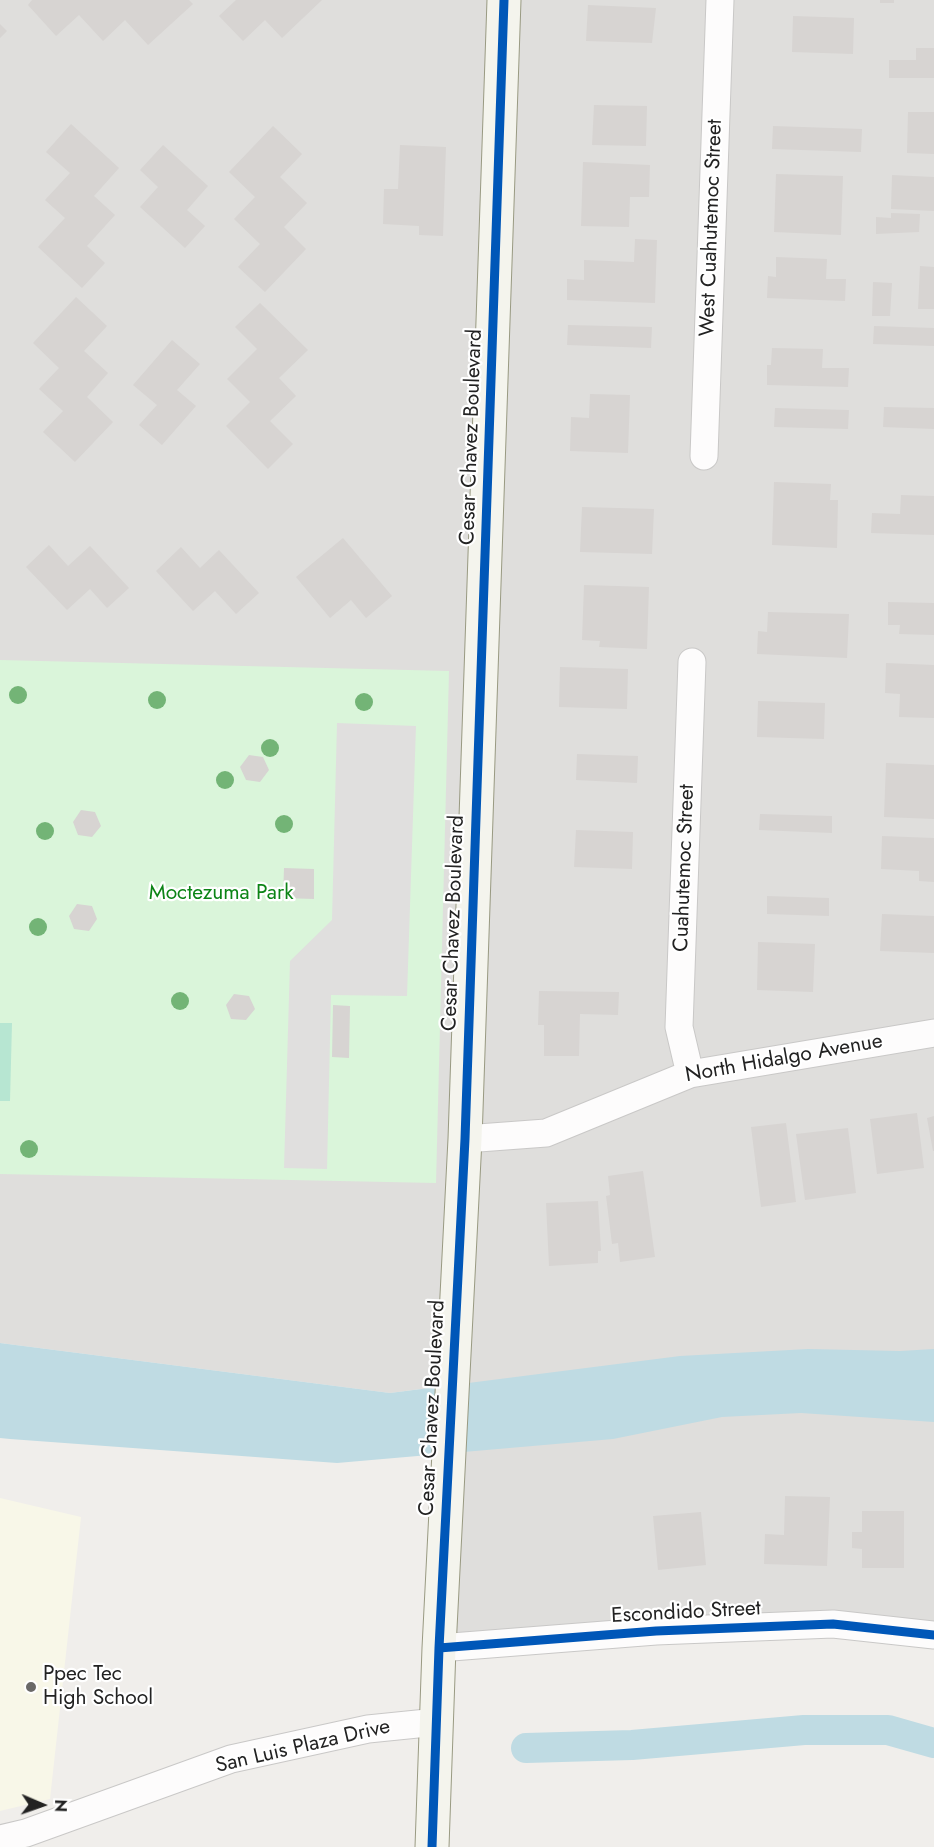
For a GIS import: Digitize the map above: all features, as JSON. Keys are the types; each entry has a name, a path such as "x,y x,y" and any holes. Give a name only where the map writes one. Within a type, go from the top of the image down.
{"street":[{"name":"Cesar Chavez Boulevard","path":"432,1847 439,1648 465,1139 504,0"},
{"name":"West Cuahutemoc Street","path":"704,456 720,0"},
{"name":"Cuahutemoc Street","path":"690,1074 679,1028 692,662"},
{"name":"North Hidalgo Avenue","path":"465,1139 546,1133 690,1074 934,1033"},
{"name":"Escondido Street","path":"439,1648 656,1631 832,1623 934,1635"},
{"name":"San Luis Plaza Drive","path":"0,1839 26,1833 231,1759 368,1729 437,1722"}],"shaded area":[{"path":"0,0 934,0 934,1635 439,1648 452,1385 390,1393 0,1343"},
{"path":"337,723 416,726 407,996 331,995 327,1169 284,1168 290,961 332,920"},
{"name":"Ppec Tec High School","path":"0,1498 81,1517 50,1799 0,1811"}],"green space":[{"name":"Moctezuma Park","path":"0,660 449,671 436,1183 0,1174"},
{"path":"0,1023 12,1023 10,1101 0,1101"}],"water":[{"path":"0,1343 390,1393 680,1356 808,1349 900,1351 934,1349 934,1422 801,1413 722,1417 613,1439 337,1463 10,1439 0,1438"}],"building":[{"path":"32,0 189,0 193,4 148,45 125,20 103,41 79,15 56,36 28,5"},
{"path":"236,0 322,0 282,38 265,20 243,41 219,16"},
{"path":"880,0 894,0 894,3 880,3"},
{"path":"588,5 656,8 652,43 586,41"},
{"path":"793,16 854,18 853,54 792,52"},
{"path":"0,24 7,31 0,38"},
{"path":"916,48 934,48 934,78 889,78 889,60 916,60"},
{"path":"594,105 647,106 646,146 592,145"},
{"path":"908,112 934,112 934,154 907,153"},
{"path":"71,124 119,168 94,196 115,215 87,246 105,263 82,288 38,247 65,218 45,200 70,173 46,152"},
{"path":"273,126 302,154 280,177 307,203 284,227 306,249 265,292 238,267 260,244 234,219 255,197 229,172"},
{"path":"773,126 862,129 861,152 772,149"},
{"path":"163,145 208,186 187,210 205,226 185,248 140,207 158,187 140,170"},
{"path":"400,145 446,147 443,236 419,235 419,226 383,224 384,189 398,189"},
{"path":"583,162 650,165 649,197 630,197 629,227 581,226"},
{"path":"776,174 843,176 841,235 774,232"},
{"path":"892,175 934,177 934,211 891,209"},
{"path":"891,213 920,214 919,232 876,234 876,217 891,218"},
{"path":"635,239 657,240 655,303 567,300 567,279 584,280 584,260 634,262"},
{"path":"776,257 827,259 826,279 846,279 845,301 767,298 768,276 776,277"},
{"path":"920,266 934,267 934,309 918,309"},
{"path":"873,282 892,283 890,316 872,316"},
{"path":"76,297 107,326 84,351 108,373 87,397 113,422 75,462 43,432 63,411 39,389 59,368 33,343"},
{"path":"260,303 308,350 279,378 296,396 270,421 293,444 268,469 226,426 250,402 227,379 257,349 235,327"},
{"path":"568,325 652,327 651,348 567,345"},
{"path":"874,326 934,328 934,346 873,344"},
{"path":"172,340 200,364 177,390 196,406 162,445 139,425 157,405 133,385"},
{"path":"772,348 823,349 822,368 849,368 848,387 767,385 767,365 771,365"},
{"path":"590,394 630,395 628,453 570,451 571,417 589,418"},
{"path":"884,407 934,408 934,429 883,427"},
{"path":"775,408 849,410 848,429 774,427"},
{"path":"774,482 831,484 830,500 838,500 837,548 772,545"},
{"path":"901,495 934,496 934,535 871,533 872,513 900,514"},
{"path":"582,507 654,509 652,554 580,552"},
{"path":"343,538 392,596 366,618 351,600 330,618 296,577"},
{"path":"49,545 68,566 90,546 129,588 107,608 90,589 67,610 26,567"},
{"path":"181,547 200,568 219,550 259,593 236,614 215,591 193,611 156,571"},
{"path":"584,585 649,587 647,649 599,647 600,641 582,640"},
{"path":"888,602 934,603 934,635 899,634 900,625 888,625"},
{"path":"768,612 849,614 847,658 757,654 758,631 767,632"},
{"path":"886,663 934,665 934,718 899,717 900,694 885,693"},
{"path":"560,667 628,669 627,709 559,707"},
{"path":"758,701 825,703 824,739 757,737"},
{"path":"577,754 638,756 637,783 576,780"},
{"path":"249,755 263,757 269,770 260,782 246,780 240,767"},
{"path":"886,763 934,765 934,819 884,817"},
{"path":"81,810 95,812 101,826 92,837 78,835 73,822"},
{"path":"760,814 832,816 832,833 759,830"},
{"path":"576,830 633,832 632,869 574,867"},
{"path":"882,836 934,838 934,882 919,881 919,871 881,869"},
{"path":"284,868 314,869 314,899 283,898"},
{"path":"767,896 829,898 829,916 767,914"},
{"path":"77,904 92,906 97,919 89,931 74,929 69,916"},
{"path":"882,914 934,916 934,953 880,951"},
{"path":"758,942 815,944 813,992 757,990"},
{"path":"539,991 619,992 618,1015 580,1014 579,1056 544,1056 544,1025 538,1025"},
{"path":"234,994 249,996 255,1009 246,1020 231,1019 226,1005"},
{"path":"333,1005 350,1006 349,1058 332,1057"},
{"path":"917,1113 924,1168 877,1174 870,1119"},
{"path":"934,1116 934,1151 933,1151 927,1118"},
{"path":"786,1123 796,1202 761,1207 751,1127"},
{"path":"848,1128 856,1193 805,1200 796,1134"},
{"path":"643,1171 655,1257 620,1262 618,1243 612,1244 606,1196 610,1195 608,1176"},
{"path":"598,1201 601,1251 598,1251 598,1263 549,1266 546,1203"},
{"path":"785,1496 830,1497 827,1566 764,1564 765,1534 784,1535"},
{"path":"862,1511 904,1511 904,1568 862,1568 862,1549 852,1548 852,1532 862,1532"},
{"path":"701,1512 706,1565 658,1570 653,1516"}],"waterway":[{"path":"526,1748 632,1745 804,1730 888,1730 934,1743"}],"cycle path":[{"path":"432,1847 439,1648 465,1139 504,0"},
{"path":"439,1648 656,1631 833,1624 934,1635"}],"place":[{"name":"Ppec Tec High School","path":"31,1687"}]}
